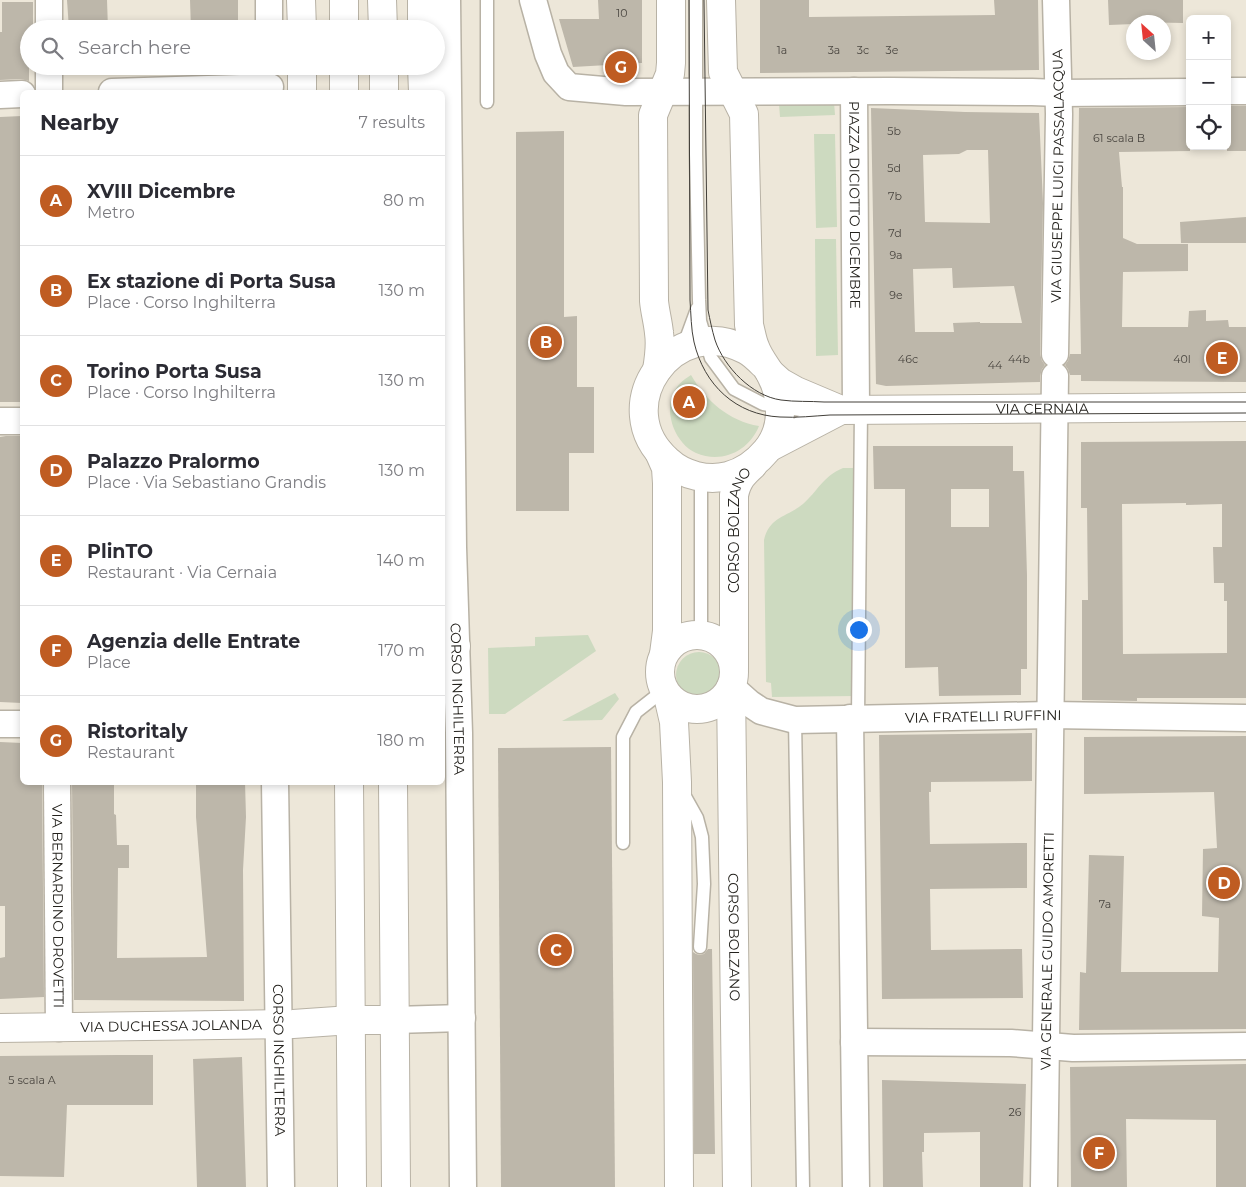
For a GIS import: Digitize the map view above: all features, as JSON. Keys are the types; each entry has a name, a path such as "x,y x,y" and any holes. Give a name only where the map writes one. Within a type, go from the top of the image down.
{"main road":[{"path":"301,0 302,20"},
{"path":"344,0 344,20"},
{"path":"382,0 383,20"},
{"path":"422,0 422,20"},
{"path":"663,363 660,355 654,301 652,115 670,74 670,0"},
{"path":"659,452 678,468 690,474 714,478 728,476 743,470 765,452 778,429 780,417 780,400 775,385 755,347 749,325 744,114 722,72 721,0"},
{"path":"302,75 302,90"},
{"path":"344,75 344,90"},
{"path":"384,75 384,90"},
{"path":"422,75 423,90"},
{"path":"681,1186 677,782 674,722 661,682 660,673 667,631 667,483 666,468 648,433 644,414 645,396 652,378 663,363 682,348 696,343 718,342 745,350 755,356 766,369"},
{"name":"VIA CERNAIA","path":"766,369 780,382 796,391 853,409 1246,407"},
{"name":"VIA CERNAIA","path":"765,452 853,409"},
{"name":"CORSO BOLZANO","path":"738,1187 732,678 734,495 741,476 765,452"},
{"path":"664,654 668,648 680,640 690,636 701,635 714,639 726,649 731,657 732,678 723,699 716,704 702,709 687,708 673,701 666,693"},
{"path":"349,785 352,1187"},
{"path":"393,785 396,1187"},
{"name":"VIA DUCHESSA JOLANDA","path":"0,1028 279,1024 351,1020 395,1020"}],"street":[{"path":"49,0 49,20"},
{"path":"269,0 269,20"},
{"name":"CORSO INGHILTERRA","path":"447,0 452,547 449,656 459,733 463,1187"},
{"name":"PIAZZA DICIOTTO DICEMBRE","path":"533,0 548,54 556,73 569,87 626,92 854,92 853,409"},
{"name":"VIA GIUSEPPE LUIGI PASSALACQUA","path":"1054,408 1059,114 1056,0"},
{"path":"49,75 49,90"},
{"path":"144,90 270,82"},
{"path":"1231,91 1246,91"},
{"path":"854,92 1186,92"},
{"path":"0,94 20,94"},
{"name":"VIA GENERALE GUIDO AMORETTI","path":"1044,1187 1054,408"},
{"path":"0,421 20,421"},
{"name":"VIA FRATELLI RUFFINI","path":"732,678 748,703 761,711 796,720 1050,715 1246,718"},
{"path":"854,718 856,1187"},
{"path":"0,724 20,724"},
{"name":"VIA BERNARDINO DROVETTI","path":"57,785 59,1028"},
{"name":"CORSO INGHILTERRA","path":"275,785 281,1187"},
{"name":"VIA DUCHESSA JOLANDA","path":"395,1020 462,1018"},
{"path":"854,1042 1011,1042 1073,1048 1246,1046"}],"lane":[{"path":"487,0 487,102"},
{"path":"696,0 696,154 700,321 718,342"},
{"path":"699,305 721,338 711,358 734,389 763,404 780,407 801,410 853,409 854,718"},
{"path":"663,363 686,339 699,305"},
{"path":"701,477 701,635"},
{"path":"623,843 623,737 636,712 666,693"},
{"path":"796,720 803,1187"},
{"path":"677,782 697,818 702,837 704,884 700,947"}],"green space":[{"path":"834,102 835,115 780,117 779,104"},
{"path":"814,134 835,134 837,227 816,228"},
{"path":"815,239 836,239 838,355 816,356"},
{"path":"691,375 711,401 728,415 759,426 749,442 734,453 715,457 696,453 689,449 678,436 671,419 671,402 676,388"},
{"path":"843,468 855,468 856,696 772,697 771,683 766,682 764,540 766,532 774,522 803,504 825,480"},
{"path":"588,635 596,651 505,714 489,714 488,648 535,646 535,637"},
{"path":"699,652 712,656 718,662 722,675 718,688 712,694 699,698 686,694 680,688 676,675 680,662 686,656"},
{"path":"615,693 619,699 602,720 562,721"}],"building":[{"path":"67,0 107,0 108,20 68,20"},
{"path":"190,0 238,0 238,20 191,20"},
{"path":"598,0 642,0 642,63 573,67 559,19 599,19"},
{"path":"760,0 809,0 809,17 995,15 994,0 1038,0 1039,70 760,73"},
{"path":"1108,0 1183,0 1183,23 1171,23 1171,15 1126,15 1126,24 1109,25"},
{"path":"2,2 33,2 33,20 20,20 20,75 29,75 29,81 21,79 0,80 0,32 2,32"},
{"path":"1231,106 1246,106 1246,151 1227,151 1231,150"},
{"path":"1186,107 1186,150 1190,151 1119,152 1123,187 1123,238 1137,244 1188,244 1188,271 1123,272 1122,327 1188,327 1189,311 1206,310 1206,321 1228,320 1229,327 1246,327 1246,382 1081,381 1081,375 1070,375 1065,365 1070,354 1081,354 1078,187 1079,108"},
{"path":"871,108 1039,113 1043,203 1040,354 1045,365 1042,369 1040,382 886,386 876,384","holes":["967,150 988,150 990,223 925,222 923,155 959,154","952,268 953,288 1014,286 1022,323 953,323 954,332 915,332 913,269"]},
{"path":"20,116 20,402 0,402 0,117"},
{"path":"564,131 564,317 577,316 577,387 594,387 594,453 569,453 569,511 516,511 516,132"},
{"path":"1246,217 1246,243 1181,243 1180,222"},
{"path":"20,436 20,703 0,702 0,437"},
{"path":"1246,441 1246,698 1137,698 1137,701 1082,700 1082,600 1088,600 1087,508 1081,508 1081,442","holes":["1186,503 1186,505 1222,504 1222,547 1213,547 1214,583 1224,583 1224,601 1227,601 1227,653 1123,654 1122,504"]},
{"path":"873,446 1013,446 1013,471 1024,471 1027,669 1021,669 1021,695 939,696 938,667 905,668 905,489 874,489","holes":["951,489 989,489 989,527 951,527"]},
{"path":"1032,733 1032,781 931,782 931,792 929,792 930,844 1027,843 1027,888 930,889 931,950 1022,949 1023,998 882,999 879,735"},
{"path":"1246,736 1246,1029 1079,1030 1080,972 1086,973 1089,855 1124,856 1121,972 1218,972 1219,918 1202,916 1203,849 1217,848 1214,792 1084,794 1084,737"},
{"path":"0,742 20,743 20,785 42,785 44,997 0,999 0,958 5,957 5,906 0,906"},
{"path":"611,747 615,1187 501,1187 498,748"},
{"path":"72,785 114,785 117,845 129,845 129,868 118,868 117,958 207,957 196,817 196,785 245,785 246,817 243,870 244,1001 74,1000"},
{"path":"708,949 712,949 715,1154 694,1154 693,952 700,955 704,954"},
{"path":"153,1055 153,1105 67,1105 64,1177 0,1176 0,1056"},
{"path":"242,1057 246,1187 197,1187 193,1059"},
{"path":"1246,1064 1246,1187 1216,1187 1216,1120 1126,1119 1127,1187 1071,1187 1070,1067"},
{"path":"882,1080 1026,1084 1023,1187 980,1187 980,1132 924,1133 924,1152 922,1152 923,1187 883,1187"}],"tram line":[{"path":"689,0 690,300 692,332 705,372 724,395 736,404 764,415 780,417 830,415 1246,413"},
{"path":"704,0 708,310 719,350 732,370 750,386 760,393 781,400 824,402 1246,402"}],"place":[{"name":"Ristoritaly","path":"621,67"},
{"name":"Ex stazione di Porta Susa","path":"546,342"},
{"name":"PlinTO","path":"1222,358"},
{"name":"XVIII Dicembre","path":"689,402"},
{"name":"Palazzo Pralormo","path":"1224,883"},
{"name":"Torino Porta Susa","path":"556,950"},
{"name":"Agenzia delle Entrate","path":"1099,1153"}]}
